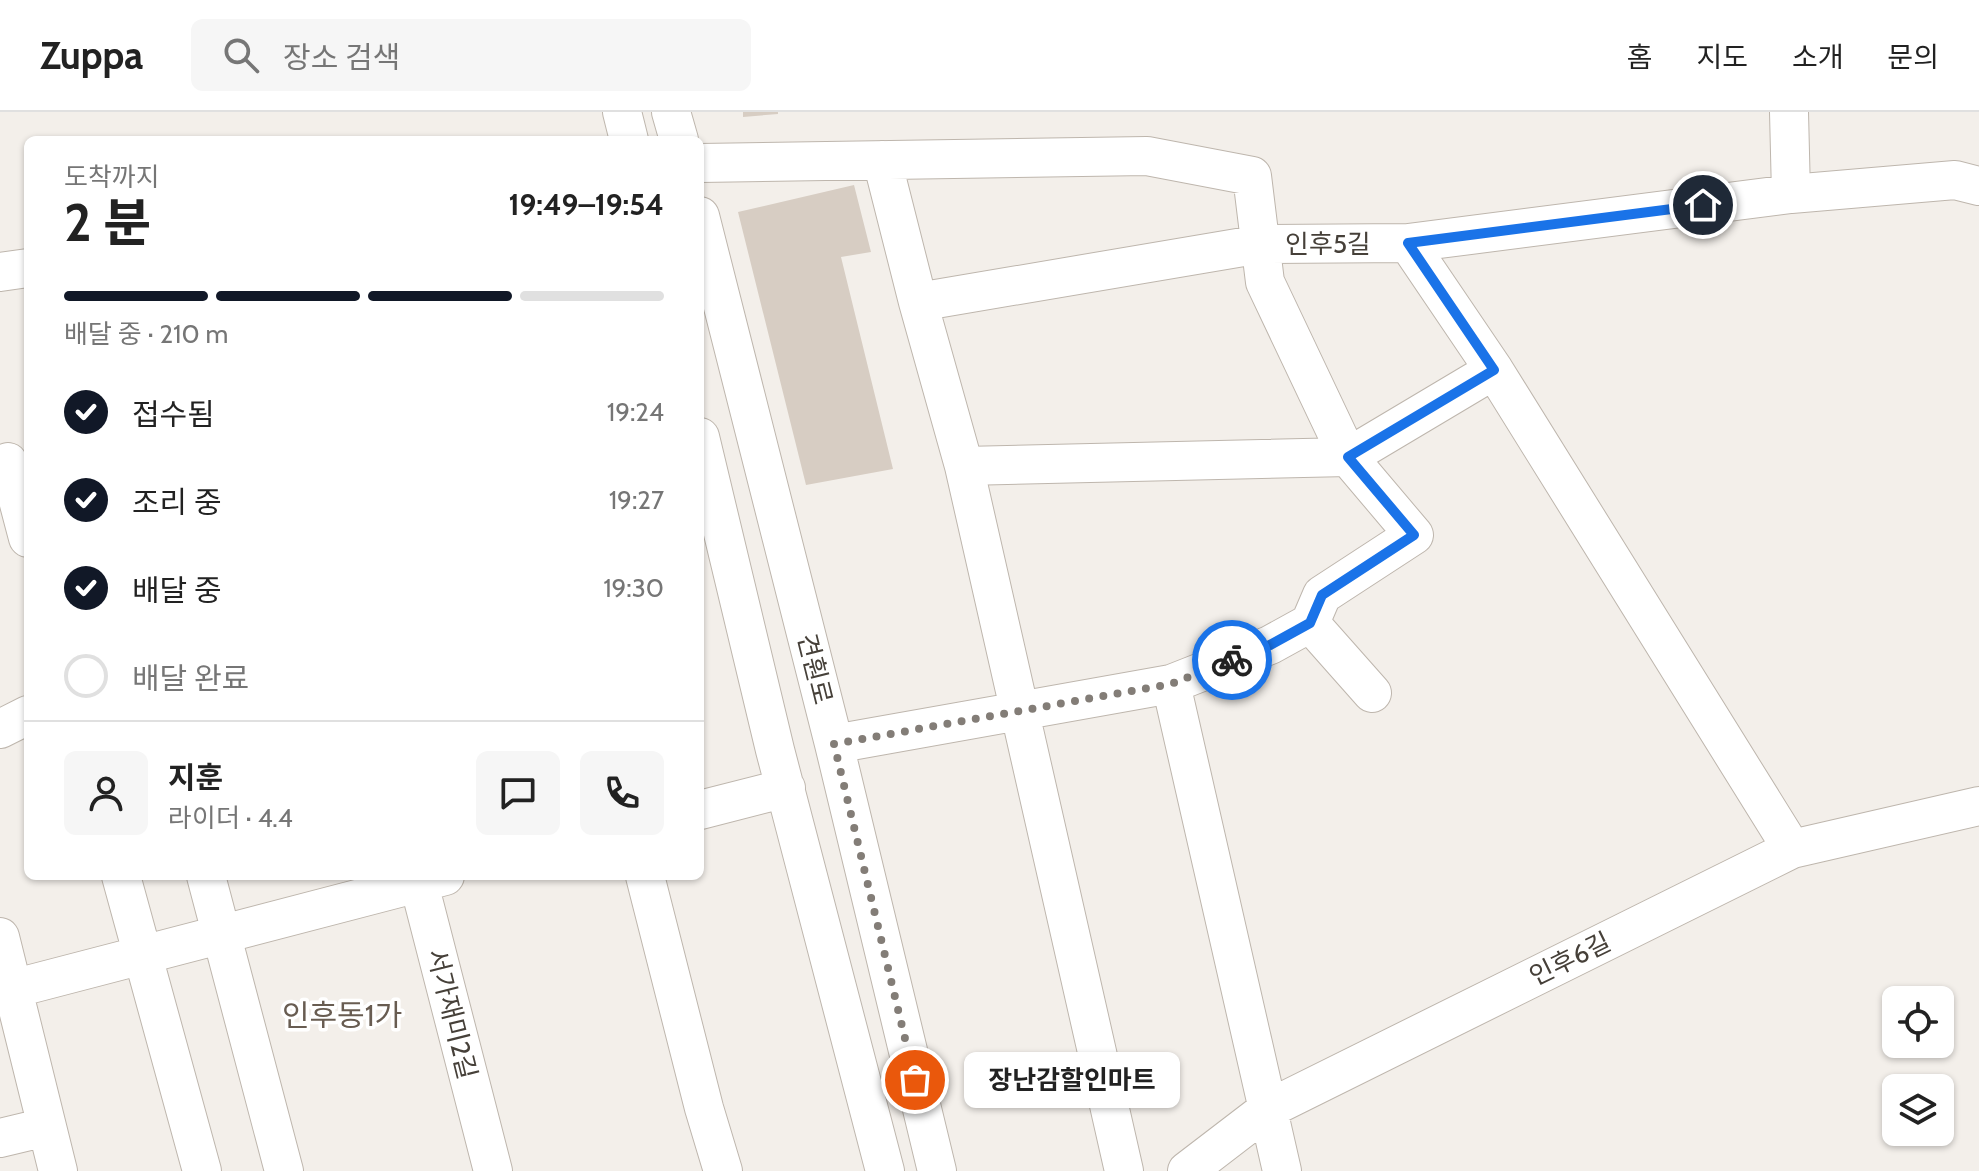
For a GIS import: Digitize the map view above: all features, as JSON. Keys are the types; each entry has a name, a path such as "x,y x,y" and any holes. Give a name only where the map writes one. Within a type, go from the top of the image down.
{"street":[{"path":"622,112 628,136"},
{"path":"671,112 678,136"},
{"path":"1789,112 1791,194"},
{"path":"704,163 1147,156 1252,176 1265,282 1348,457 1414,535 1322,595 1310,623 1270,645 1171,684 834,744"},
{"path":"882,160 964,466 1124,1171"},
{"name":"인후5길","path":"918,302 1261,244 1408,243 1791,194 1955,180 1979,186"},
{"name":"견훤로","path":"704,232 834,744 937,1171"},
{"path":"1408,243 1494,370 1792,849"},
{"path":"0,272 24,269"},
{"path":"964,466 1348,457 1494,370"},
{"path":"704,453 885,1171"},
{"path":"12,460 24,518"},
{"path":"1310,623 1372,693"},
{"path":"1171,684 1282,1171"},
{"path":"0,729 24,717"},
{"path":"704,809 786,788"},
{"name":"인후6길","path":"1187,1171 1268,1109 1792,849 1979,806"},
{"path":"122,880 202,1171"},
{"path":"207,880 283,1170"},
{"name":"서가재미2길","path":"12,989 420,880"},
{"name":"서가재미2길","path":"427,880 490,1158"},
{"path":"646,880 723,1171"},
{"path":"0,937 58,1171"},
{"path":"0,1138 46,1127"}],"building":[{"path":"743,112 778,112 778,114 743,117"},
{"path":"854,185 871,252 841,257 893,469 806,485 738,212"}],"way so far":[{"path":"915,1080 834,744 1171,684 1232,660"}],"place":[{"name":"장난감할인마트","path":"915,1080"}],"district":[{"name":"인후동1가","path":"342,1016"}],"route":[{"path":"1232,660 1270,645 1310,623 1322,595 1414,535 1348,457 1494,370 1408,243 1703,205"}]}
